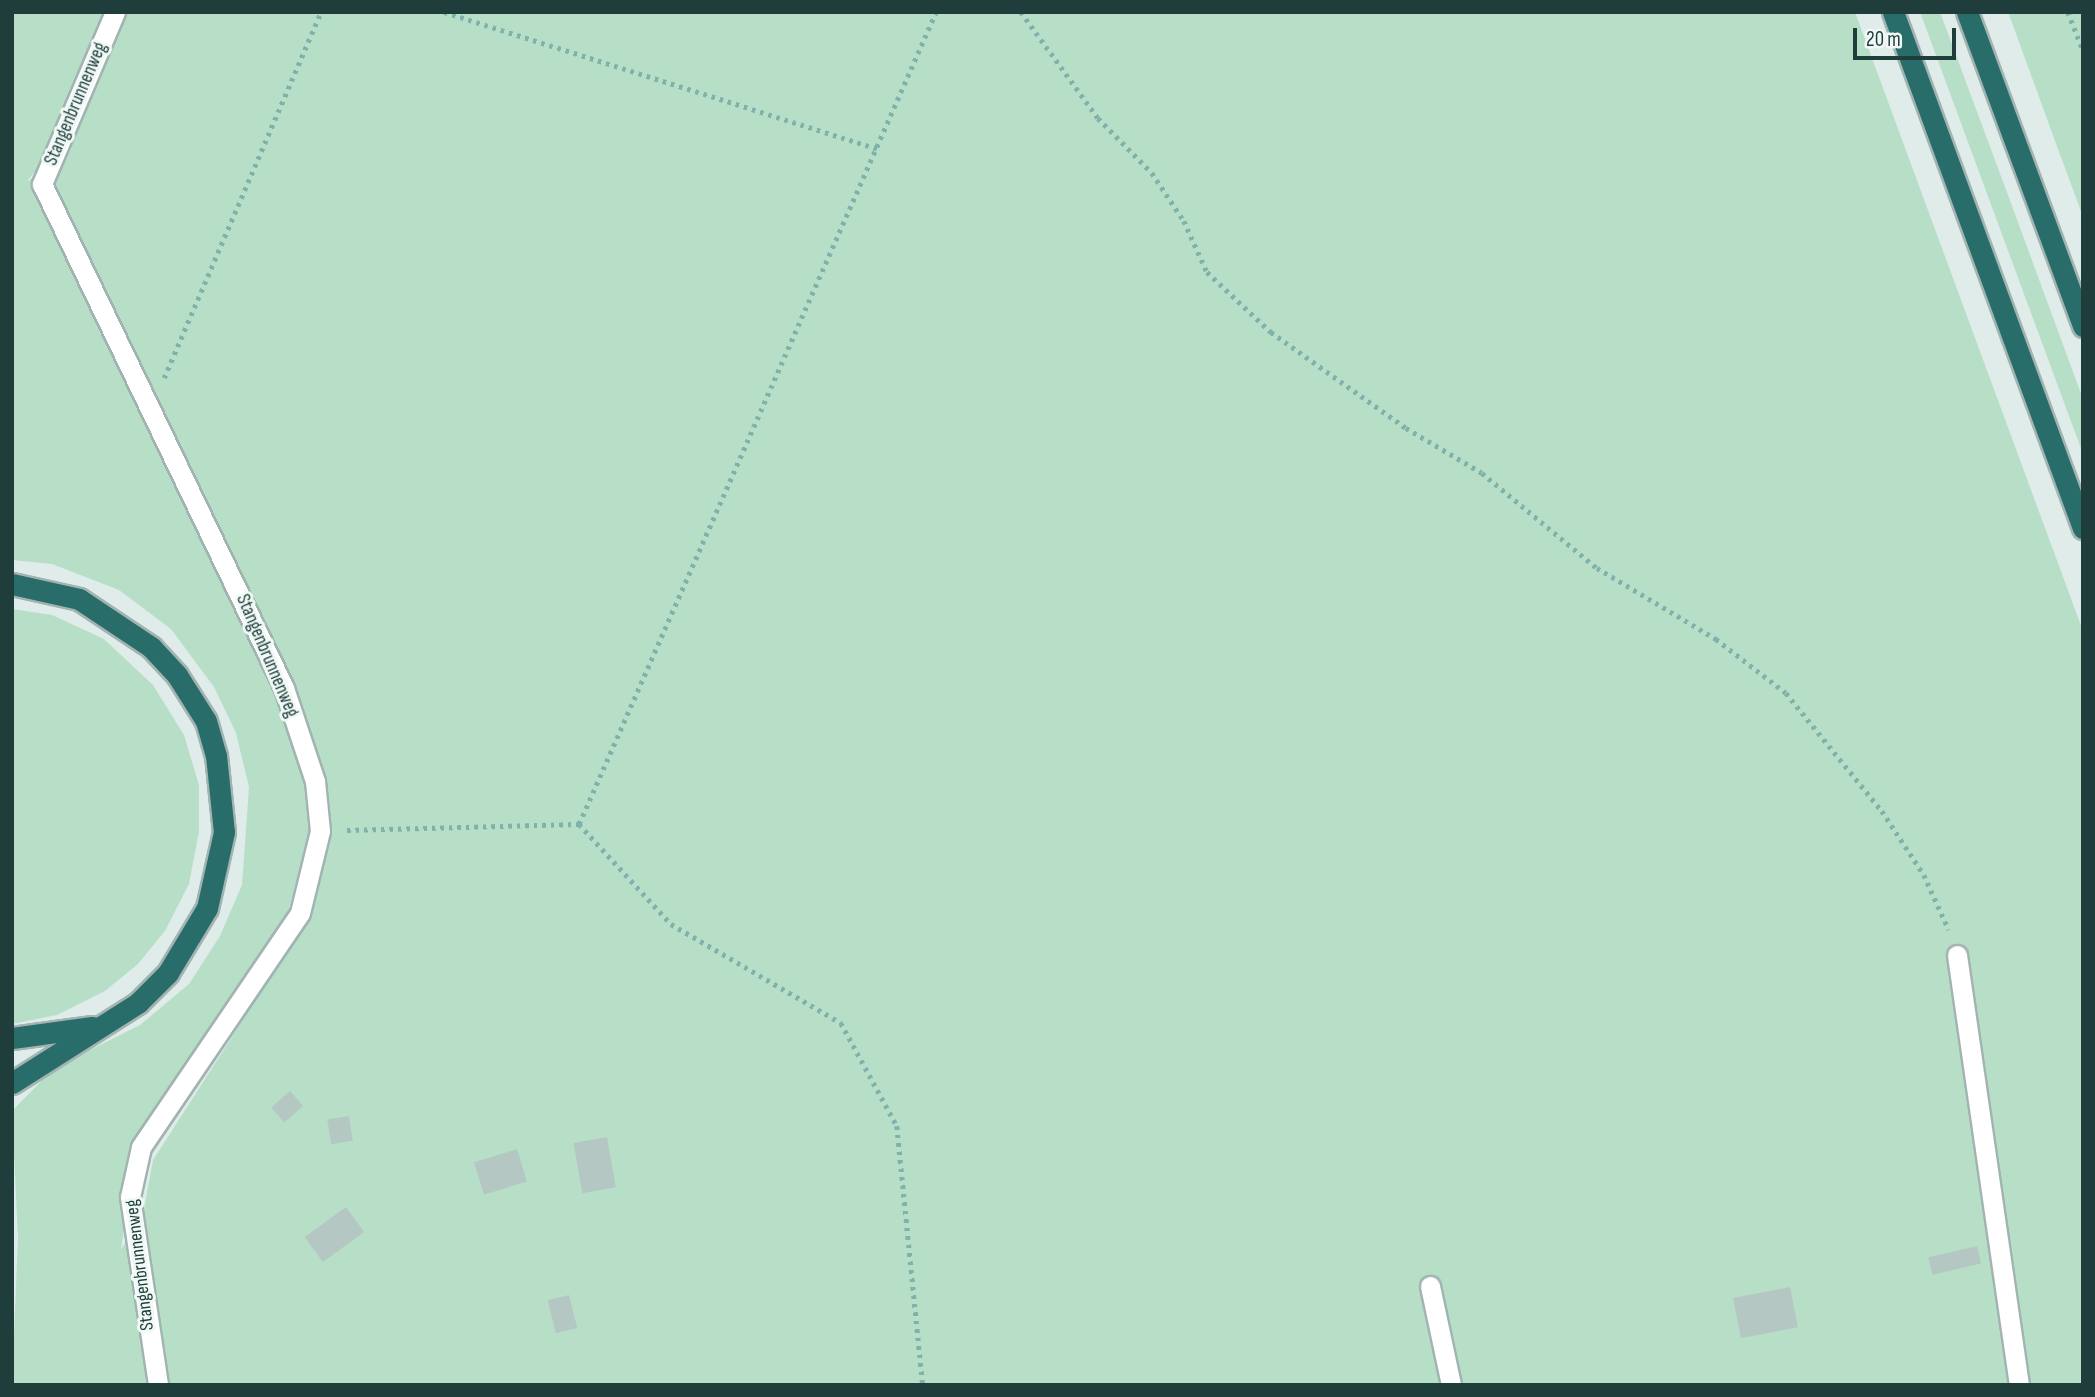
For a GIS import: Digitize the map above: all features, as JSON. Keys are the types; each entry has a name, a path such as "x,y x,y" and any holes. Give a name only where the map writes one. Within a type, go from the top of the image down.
{"highway":[{"path":"1893,12 2083,528"},
{"path":"1966,12 2083,326"},
{"path":"12,584 79,599 151,646 206,721 224,792 224,832 207,908 168,974 138,1003 12,1083"},
{"path":"12,1038 98,1026"}],"lane":[{"name":"Stangenbrunnenweg","path":"115,12 43,184 152,406 284,688 315,781 320,831 300,914 141,1147 130,1198 158,1385"},
{"path":"1957,955 2020,1385"},
{"path":"1430,1286 1451,1385"}],"path":[{"path":"152,406 321,12"},
{"path":"444,12 878,149"},
{"path":"579,824 936,12"},
{"path":"1021,12 1098,118 1152,173 1184,221 1207,272 1271,332 1406,428 1482,473 1597,568 1716,639 1786,693 1882,811 1924,875 1957,955"},
{"path":"2068,12 2083,50"},
{"path":"320,831 579,824 671,924 841,1023 897,1126 923,1385"}],"green space":[{"path":"12,12 103,12 40,166 27,181 53,170 124,12 1855,12 2083,631 2083,1385 12,1385 18,1238 12,1111 54,1068 140,1025 189,984 220,936 242,885 249,787 236,733 214,687 171,629 119,590 52,564 12,560","holes":["183,495 206,497 270,635 321,771 328,841 302,928 153,1160 142,1220 121,1249 139,1139 282,931 311,836 311,802 290,721"]},
{"path":"1920,12 1940,12 2008,195 2083,399 2083,454"},
{"path":"2008,12 2083,12 2083,217 2051,130"},
{"path":"12,609 52,615 104,639 153,685 184,735 199,785 199,832 189,884 165,931 138,964 105,991 57,1015 12,1024"}],"building":[{"path":"290,1091 303,1106 284,1122 271,1107"},
{"path":"349,1116 353,1141 331,1144 327,1119"},
{"path":"607,1137 616,1187 582,1193 574,1143"},
{"path":"517,1149 527,1182 484,1195 474,1162"},
{"path":"346,1207 364,1232 323,1262 305,1237"},
{"path":"1977,1246 1981,1264 1932,1275 1928,1257"},
{"path":"1790,1287 1798,1327 1741,1338 1733,1298"},
{"path":"569,1295 577,1328 556,1333 548,1300"}]}
